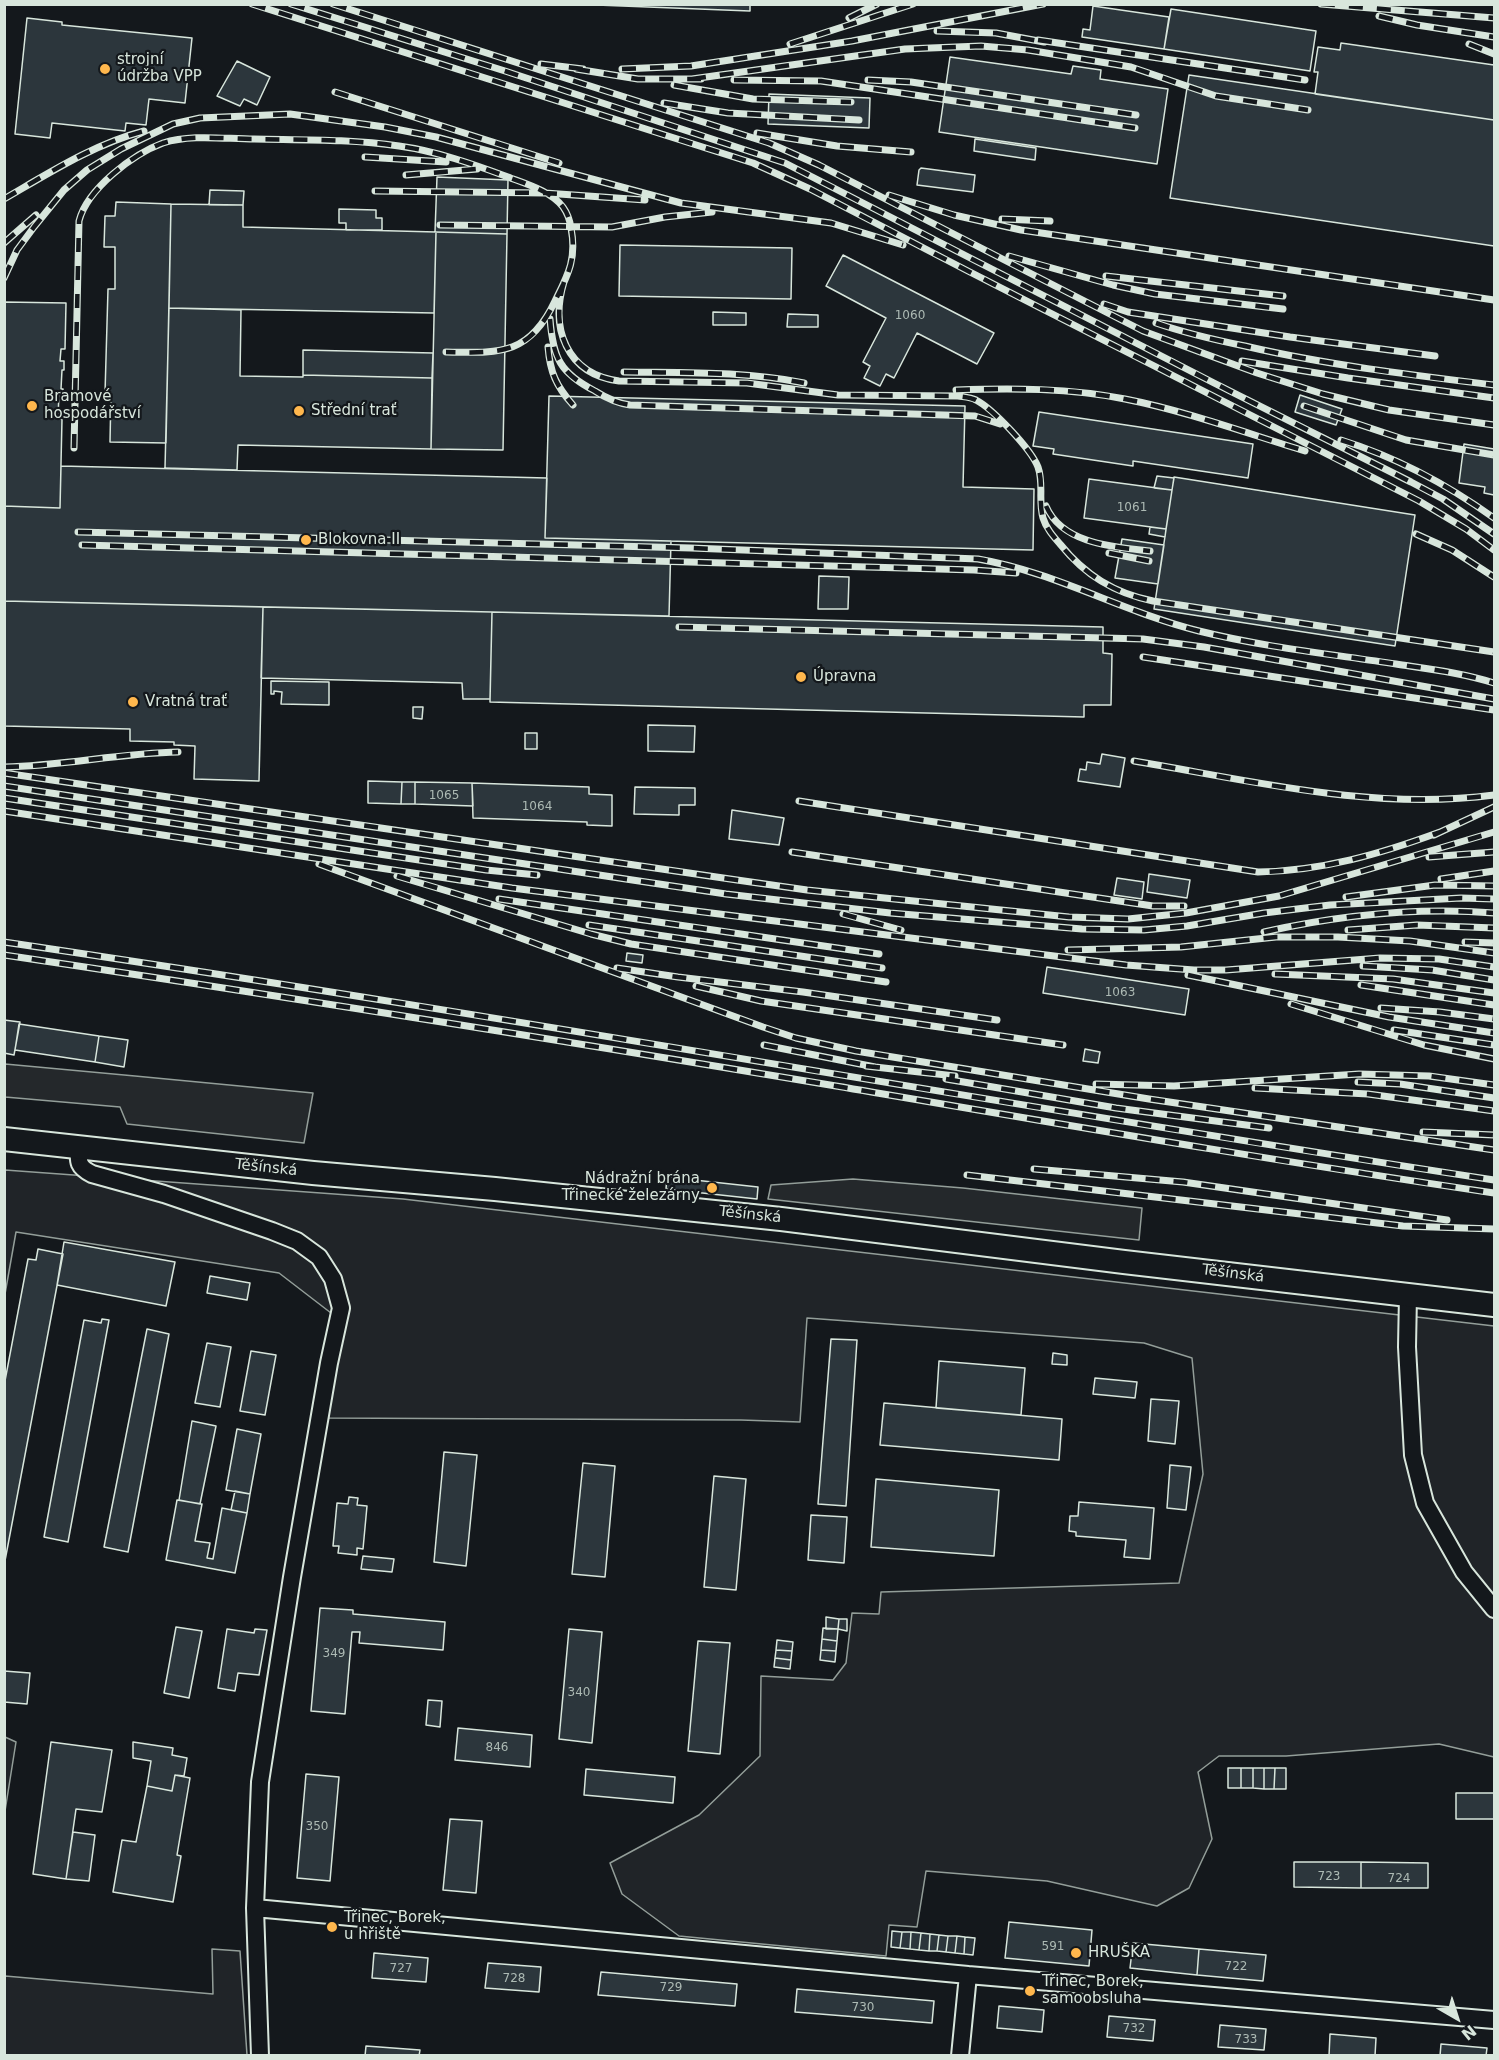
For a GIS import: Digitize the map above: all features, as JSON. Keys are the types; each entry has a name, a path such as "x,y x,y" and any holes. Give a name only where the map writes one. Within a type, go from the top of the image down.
{"main road":[{"name":"Těšínská","path":"4,1139 313,1173 769,1217 1124,1262 1494,1305"}],"street":[{"path":"79,1148 78,1163 82,1169 92,1174 164,1194 297,1241 319,1257 333,1279 341,1308 329,1363 292,1577 260,1782 255,1908 260,2055"},
{"path":"1408,1294 1407,1347 1413,1455 1425,1503 1464,1572 1494,1609"},
{"path":"255,1908 968,1975 1494,2020"},
{"path":"960,2055 968,1975"}],"shaded area":[{"path":"5,1064 313,1093 304,1143 127,1124 120,1107 5,1097"},
{"path":"5,1170 403,1199 1494,1326 1494,1757 1439,1744 1286,1756 1219,1756 1198,1772 1212,1839 1189,1888 1157,1906 1047,1881 926,1871 917,1927 889,1925 886,1956 679,1936 622,1894 610,1863 699,1815 760,1756 761,1676 833,1680 846,1663 852,1613 879,1614 881,1592 1179,1583 1203,1474 1192,1358 1144,1343 807,1318 800,1422 326,1418 344,1323 279,1273 16,1232 5,1294"},
{"path":"853,1179 963,1188 1142,1208 1139,1240 768,1199 771,1185"},
{"path":"5,1737 16,1742 5,1811"},
{"path":"212,1949 240,1951 247,2055 5,2055 5,1976 213,1994"}],"building":[{"path":"571,4 750,4 750,11"},
{"path":"1093,6 1169,17 1164,49 1082,37 1083,29 1090,30"},
{"path":"1171,9 1316,31 1310,71 1164,49"},
{"name":"strojní údržba VPP","path":"27,18 62,22 62,25 192,38 185,103 149,99 146,125 126,123 125,131 52,123 50,138 15,134"},
{"path":"1341,43 1494,65 1494,120 1315,94 1318,72 1314,72 1318,47 1340,50"},
{"path":"950,57 1071,74 1073,66 1101,70 1100,79 1168,89 1157,164 939,132"},
{"path":"237,61 270,77 257,105 244,99 240,106 217,96"},
{"path":"1189,75 1494,120 1494,246 1170,198"},
{"path":"769,94 870,98 869,128 768,124"},
{"path":"975,139 1036,148 1035,160 974,151"},
{"path":"921,168 975,175 973,192 917,185"},
{"path":"437,177 508,180 507,234 435,232"},
{"path":"210,190 244,191 243,205 209,205"},
{"path":"116,202 171,204 166,443 110,442 111,393 105,393 108,289 115,289 115,247 104,247 105,216 115,216"},
{"path":"171,204 243,205 243,227 436,232 434,313 169,308"},
{"path":"339,209 376,210 376,218 382,218 382,230 346,230 346,223 339,223"},
{"path":"436,232 507,234 503,450 431,449"},
{"path":"620,245 792,248 791,299 619,296"},
{"path":"843,255 994,333 977,364 917,333 894,378 886,374 880,386 864,378 870,366 863,362 886,318 826,286"},
{"name":"Bramové hospodářství","path":"4,302 66,303 65,349 61,349 60,361 64,361 61,389 63,392 59,392 58,419 62,419 60,508 4,506"},
{"name":"Střední trať","path":"169,308 241,310 240,376 432,378 431,449 238,445 237,470 165,468"},
{"path":"713,312 746,313 746,325 713,325"},
{"path":"788,314 818,315 818,327 787,327"},
{"path":"303,350 433,353 432,378 303,375"},
{"path":"1300,395 1342,409 1336,425 1295,412"},
{"path":"549,396 965,406 963,487 1034,489 1033,550 545,538"},
{"path":"1039,412 1253,444 1248,478 1133,461 1133,466 1053,454 1054,449 1033,446"},
{"path":"1464,444 1494,449 1494,495 1484,493 1485,487 1459,483"},
{"name":"Blokovna II","path":"61,466 547,478 545,538 671,541 669,616 4,601 4,506 60,508"},
{"path":"1157,476 1174,478 1172,490 1154,488"},
{"path":"1174,477 1415,515 1395,646 1154,609"},
{"path":"1089,479 1172,490 1166,529 1084,518"},
{"path":"1150,527 1166,529 1165,537 1149,534"},
{"path":"1122,539 1164,545 1158,584 1115,578"},
{"path":"819,576 849,577 848,609 818,609"},
{"name":"Vratná trať","path":"4,601 263,607 259,781 194,779 195,746 174,745 174,742 130,741 130,729 4,726"},
{"path":"263,607 492,612 490,699 463,699 462,683 261,678"},
{"name":"Úpravna","path":"492,612 1103,627 1103,653 1112,654 1111,705 1084,705 1084,717 490,702"},
{"path":"271,681 329,682 329,705 281,704 282,692 274,691 274,694 271,694"},
{"path":"413,707 423,707 422,719 413,718"},
{"path":"648,725 695,726 694,752 648,751"},
{"path":"525,733 537,733 537,749 525,749"},
{"path":"1102,754 1125,758 1120,787 1078,781 1080,769 1086,770 1087,762 1100,764"},
{"path":"368,781 402,782 401,804 368,803"},
{"path":"402,782 415,782 415,804 401,804"},
{"path":"415,782 472,783 473,806 415,804"},
{"path":"472,783 589,787 589,794 612,795 612,826 587,825 587,822 473,818"},
{"path":"635,787 695,788 695,805 679,805 679,815 634,814"},
{"path":"732,810 784,818 779,845 729,839"},
{"path":"1149,874 1190,880 1187,898 1147,892"},
{"path":"1117,878 1144,882 1142,899 1114,895"},
{"path":"627,953 643,955 642,963 626,961"},
{"path":"1047,967 1189,989 1185,1015 1043,993"},
{"path":"4,1020 20,1022 14,1055 4,1053"},
{"path":"19,1024 99,1036 95,1062 15,1050"},
{"path":"99,1036 128,1040 124,1067 95,1062"},
{"path":"1085,1049 1100,1052 1098,1063 1083,1061"},
{"name":"Nádražní brána Třinecké železárny","path":"667,1177 758,1187 757,1199 666,1189"},
{"path":"64,1242 175,1262 166,1306 57,1285"},
{"path":"38,1249 63,1254 4,1566 4,1386 28,1259 36,1260"},
{"path":"210,1276 250,1283 247,1300 207,1293"},
{"path":"102,1319 109,1320 68,1542 44,1537 84,1320 101,1323"},
{"path":"147,1329 169,1334 128,1552 104,1547"},
{"path":"831,1339 857,1340 846,1506 818,1504"},
{"path":"207,1343 231,1347 220,1407 195,1403"},
{"path":"251,1351 276,1355 265,1415 240,1411"},
{"path":"1053,1353 1067,1355 1067,1365 1052,1364"},
{"path":"939,1361 1025,1368 1021,1415 936,1408"},
{"path":"1095,1378 1137,1382 1135,1398 1093,1394"},
{"path":"1151,1399 1179,1401 1175,1444 1148,1441"},
{"path":"884,1403 1062,1419 1059,1460 880,1445"},
{"path":"192,1421 216,1426 200,1504 179,1500"},
{"path":"237,1429 261,1434 250,1494 226,1490"},
{"path":"444,1452 477,1455 466,1566 434,1562"},
{"path":"583,1463 615,1466 605,1577 572,1574"},
{"path":"1170,1465 1191,1467 1186,1510 1167,1508"},
{"path":"714,1476 746,1479 736,1590 704,1587"},
{"path":"876,1479 999,1490 994,1556 871,1547"},
{"path":"235,1491 250,1494 247,1513 231,1510"},
{"path":"349,1497 358,1498 357,1505 367,1506 363,1549 357,1548 357,1555 338,1553 339,1546 333,1546 337,1503 348,1504"},
{"path":"177,1500 202,1504 195,1541 210,1543 207,1558 213,1559 222,1508 247,1513 235,1573 166,1560"},
{"path":"1079,1502 1154,1508 1150,1559 1124,1557 1126,1540 1076,1536 1076,1532 1069,1531 1070,1516 1078,1516"},
{"path":"811,1515 847,1517 844,1563 808,1560"},
{"path":"363,1556 394,1559 392,1572 361,1569"},
{"path":"320,1608 353,1610 353,1614 445,1622 443,1650 359,1643 360,1632 352,1632 345,1714 311,1711"},
{"path":"826,1617 839,1619 838,1629 826,1629"},
{"path":"839,1619 847,1619 847,1631 838,1629"},
{"path":"176,1627 202,1631 189,1698 164,1693"},
{"path":"823,1628 838,1629 837,1641 822,1639"},
{"path":"227,1629 254,1633 255,1629 267,1630 259,1675 238,1673 235,1691 218,1688"},
{"path":"569,1629 602,1632 592,1743 559,1739"},
{"path":"822,1639 837,1641 836,1651 821,1650"},
{"path":"777,1640 793,1642 792,1651 776,1650"},
{"path":"698,1641 730,1643 720,1754 688,1751"},
{"path":"776,1650 792,1651 791,1660 775,1658"},
{"path":"821,1650 836,1651 835,1662 820,1660"},
{"path":"775,1658 791,1660 790,1669 774,1667"},
{"path":"4,1671 30,1673 27,1704 4,1702"},
{"path":"428,1700 442,1701 440,1727 426,1725"},
{"path":"458,1728 532,1735 530,1767 455,1760"},
{"path":"51,1742 112,1750 102,1812 76,1809 66,1879 33,1874"},
{"path":"133,1742 173,1748 172,1755 187,1758 184,1776 175,1775 172,1791 147,1786 151,1761 133,1758"},
{"path":"1228,1768 1241,1768 1241,1788 1228,1788"},
{"path":"1241,1768 1253,1768 1253,1788 1241,1788"},
{"path":"1253,1768 1264,1768 1264,1789 1253,1788"},
{"path":"1264,1768 1275,1768 1274,1789 1264,1789"},
{"path":"1275,1768 1286,1768 1286,1789 1274,1789"},
{"path":"586,1769 675,1777 673,1803 584,1795"},
{"path":"306,1774 339,1777 330,1881 297,1878"},
{"path":"175,1775 190,1778 177,1855 181,1856 173,1902 113,1892 122,1840 136,1842 147,1786 172,1791"},
{"path":"1456,1793 1494,1793 1494,1819 1456,1819"},
{"path":"450,1819 482,1821 476,1893 443,1890"},
{"path":"73,1832 95,1835 89,1881 66,1879"},
{"path":"1294,1862 1361,1862 1361,1888 1294,1887"},
{"path":"1361,1862 1428,1863 1428,1888 1361,1888"},
{"path":"1009,1922 1092,1930 1089,1966 1005,1958"},
{"path":"892,1931 902,1932 900,1948 891,1947"},
{"path":"902,1932 911,1932 910,1949 900,1948"},
{"path":"911,1932 921,1933 919,1950 910,1949"},
{"path":"921,1933 930,1934 929,1951 919,1950"},
{"path":"930,1934 939,1935 937,1951 929,1951"},
{"path":"939,1935 948,1936 946,1952 937,1951"},
{"path":"948,1936 957,1936 955,1953 946,1952"},
{"path":"957,1936 965,1937 964,1954 955,1953"},
{"path":"965,1937 975,1938 973,1955 964,1954"},
{"path":"1133,1943 1199,1949 1197,1975 1130,1968"},
{"path":"1199,1949 1266,1955 1263,1981 1197,1975"},
{"path":"374,1953 428,1958 426,1982 372,1978"},
{"path":"488,1963 541,1967 539,1992 485,1988"},
{"path":"601,1972 737,1984 735,2006 598,1995"},
{"path":"797,1989 934,2001 932,2023 795,2012"},
{"path":"999,2006 1044,2010 1042,2032 997,2028"},
{"path":"1109,2016 1155,2020 1153,2041 1107,2037"},
{"path":"1220,2025 1266,2029 1264,2050 1218,2047"},
{"path":"1330,2034 1376,2038 1375,2056 1329,2056"},
{"path":"1441,2044 1487,2048 1486,2056 1440,2056"},
{"path":"366,2046 420,2050 419,2056 365,2056"}],"railway":[{"path":"252,4 753,163 810,189 1419,501 1466,529 1494,550"},
{"path":"291,4 785,163 1411,482 1443,499 1494,534"},
{"path":"333,4 769,143 819,165 1143,331 1257,373 1323,394 1389,410 1494,425"},
{"path":"849,18 877,4"},
{"path":"790,44 913,4"},
{"path":"622,69 691,66 852,41 1043,4"},
{"path":"1321,4 1494,18"},
{"path":"1379,16 1417,25 1494,37"},
{"path":"937,31 996,33 1044,42"},
{"path":"1038,40 1305,80"},
{"path":"1469,44 1494,54"},
{"path":"692,79 905,49 981,46 1028,50 1131,67 1216,96 1308,110"},
{"path":"541,64 583,69"},
{"path":"576,69 638,79 701,79"},
{"path":"734,80 821,81 1135,128"},
{"path":"868,80 911,82 1136,115"},
{"path":"674,85 753,99 851,102"},
{"path":"335,92 559,163"},
{"path":"664,103 728,113 859,120"},
{"path":"4,278 17,250 64,190 87,170 121,149 173,124 200,118 290,114 385,127 436,137 681,203 831,223 903,245"},
{"path":"4,199 90,151 144,131"},
{"path":"757,133 837,146 911,152"},
{"path":"74,448 79,221 91,197 113,174 138,155 174,140 208,138 345,141 399,146 427,151 468,163 530,185 558,201 569,220 573,249 567,275 545,319 523,342 511,348 482,352 446,352"},
{"path":"365,157 446,162"},
{"path":"406,175 477,169"},
{"path":"375,191 545,193 645,200"},
{"path":"889,195 954,215 1021,230 1494,300"},
{"path":"440,225 612,227 665,217 712,212"},
{"path":"4,243 36,215"},
{"path":"1002,219 1050,221"},
{"path":"1009,256 1113,285 1155,294 1283,309"},
{"path":"1106,276 1283,296"},
{"path":"564,282 559,316 566,346 586,369 601,377 619,381 747,383 838,395 958,396 976,400 1011,430 1034,459 1040,473 1043,518 1052,535 1090,574 1113,588 1153,601 1494,652"},
{"path":"1104,304 1128,312 1435,356"},
{"path":"550,319 556,354 566,371 599,394 625,404 975,416 1000,424"},
{"path":"1156,323 1211,339 1307,359 1494,385"},
{"path":"548,347 555,378 573,405"},
{"path":"1242,361 1494,398"},
{"path":"624,372 759,376 804,383"},
{"path":"956,390 1041,390 1104,395 1193,416 1305,451"},
{"path":"1304,406 1406,440 1494,455"},
{"path":"1341,440 1421,473 1494,518"},
{"path":"1046,506 1054,519 1076,536 1105,545 1150,551"},
{"path":"78,532 691,548 978,559 1034,573 1143,614 1223,637 1446,672 1494,683"},
{"path":"1416,534 1452,550 1494,577"},
{"path":"82,545 1016,573"},
{"path":"1109,553 1149,561"},
{"path":"679,627 1143,639 1204,647 1494,699"},
{"path":"1143,657 1494,710"},
{"path":"5,767 178,752"},
{"path":"1134,761 1268,785 1358,797 1449,799 1494,795"},
{"path":"4,773 807,890 1069,917 1128,919 1186,913 1279,896 1494,832"},
{"path":"4,786 726,894 890,913 1082,929 1144,930 1187,926 1330,905 1461,898 1494,899"},
{"path":"4,798 486,870 537,875"},
{"path":"799,801 1258,872 1328,865 1440,832"},
{"path":"1434,835 1494,807"},
{"path":"4,811 512,888 1126,965 1226,970 1380,958 1439,959 1494,967"},
{"path":"792,852 1153,906 1184,906"},
{"path":"1429,857 1494,852"},
{"path":"319,864 796,1038 856,1051 1149,1099 1494,1150"},
{"path":"1441,879 1494,871"},
{"path":"397,876 631,944 886,982"},
{"path":"1346,897 1435,885 1494,886"},
{"path":"499,899 879,954"},
{"path":"1264,932 1321,921 1378,914 1436,911 1494,913"},
{"path":"843,914 901,930"},
{"path":"589,925 882,968"},
{"path":"1348,930 1417,925 1494,928"},
{"path":"1068,950 1181,947 1276,937 1338,937 1410,941 1494,953"},
{"path":"4,942 377,999 1494,1180"},
{"path":"1465,942 1494,943"},
{"path":"4,955 524,1035 1247,1155 1494,1193"},
{"path":"1363,966 1432,970 1494,980"},
{"path":"617,968 997,1020"},
{"path":"1275,974 1393,979 1494,993"},
{"path":"1188,975 1389,1017 1494,1033"},
{"path":"1361,985 1494,1005"},
{"path":"696,986 761,1001 1063,1045"},
{"path":"1291,1004 1424,1045 1494,1059"},
{"path":"1381,1008 1494,1019"},
{"path":"1394,1030 1494,1045"},
{"path":"764,1045 875,1067"},
{"path":"866,1066 955,1076"},
{"path":"1096,1084 1174,1086 1359,1074 1429,1076 1494,1085"},
{"path":"946,1079 1116,1108 1269,1128"},
{"path":"1358,1082 1400,1084 1494,1098"},
{"path":"1255,1088 1368,1094 1494,1111"},
{"path":"1423,1132 1494,1135"},
{"path":"1034,1169 1183,1182 1447,1220"},
{"path":"967,1175 1403,1226 1494,1229"}],"place":[{"name":"strojní údržba VPP","path":"105,69"},
{"name":"Bramové hospodářství","path":"32,406"},
{"name":"Střední trať","path":"299,411"},
{"name":"Blokovna II","path":"306,540"},
{"name":"Úpravna","path":"801,677"},
{"name":"Vratná trať","path":"133,702"},
{"name":"Nádražní brána Třinecké železárny","path":"712,1188"},
{"name":"Třinec, Borek, u hřiště","path":"332,1927"},
{"name":"HRUŠKA","path":"1076,1953"},
{"name":"Třinec, Borek, samoobsluha","path":"1030,1991"}]}
